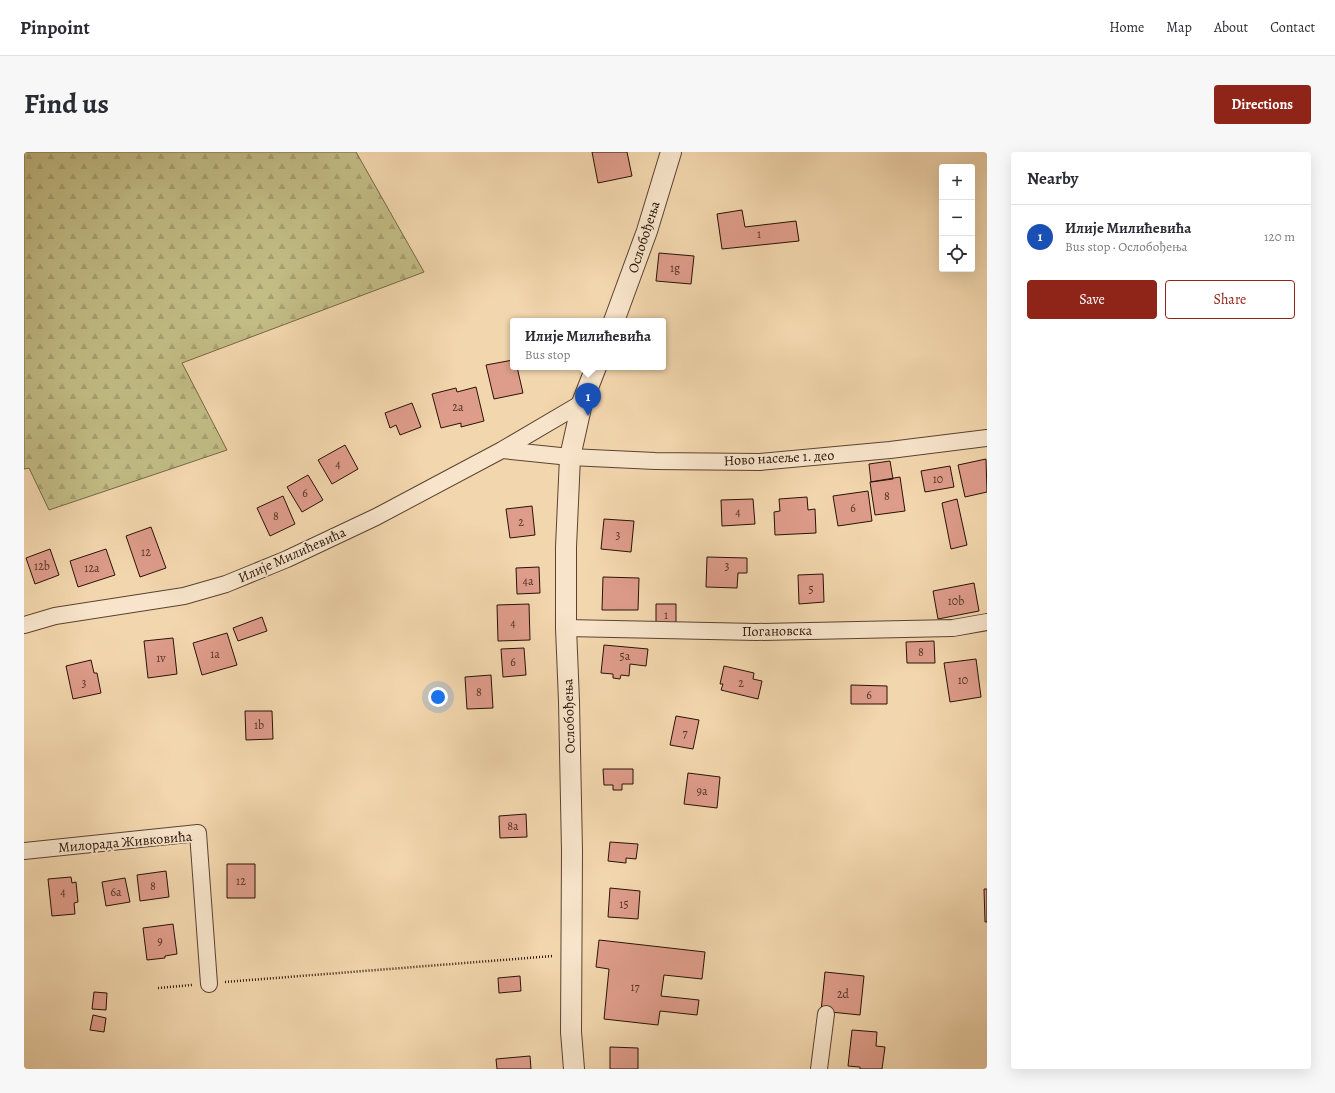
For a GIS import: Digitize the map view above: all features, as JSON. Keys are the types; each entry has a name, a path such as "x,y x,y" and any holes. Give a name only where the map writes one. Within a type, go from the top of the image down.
{"street":[{"name":"Ослобођења","path":"615,318 647,231 671,152"},
{"name":"Ослобођења","path":"574,1069 571,1032 572,851 566,628 566,547 570,457 582,403 595,370"},
{"name":"Илије Милићевића","path":"24,625 55,616 184,596 226,584 287,559 376,517 502,450 582,403"},
{"name":"Ново насеље 1. део","path":"502,450 570,457 655,461 760,462 890,450 987,438"},
{"name":"Погановска","path":"566,628 757,632 953,628 987,622"},
{"name":"Милорада Живковића","path":"24,852 198,833 209,984"},
{"path":"819,1069 826,1014"}],"path":[{"path":"158,988 571,954"}],"green space":[{"path":"24,152 356,152 424,272 182,363 227,450 49,510 29,468 24,469"}],"building":[{"path":"592,152 627,152 632,176 598,183"},
{"path":"742,210 745,227 796,221 799,241 722,249 717,214"},
{"path":"659,253 694,256 691,284 656,281"},
{"path":"510,361 510,370 518,370 523,393 494,399 486,365"},
{"path":"476,387 484,421 461,427 461,423 441,428 432,394 456,388 457,392"},
{"path":"412,403 421,427 400,435 396,425 390,428 385,413"},
{"path":"345,445 358,469 332,484 318,460"},
{"path":"986,459 987,492 965,497 958,465"},
{"path":"890,461 893,479 871,482 869,464"},
{"path":"950,466 954,487 925,492 921,471"},
{"path":"308,475 323,500 302,512 287,487"},
{"path":"900,477 905,511 875,515 870,482"},
{"path":"868,491 872,521 838,526 833,496"},
{"path":"283,496 295,524 270,536 257,508"},
{"path":"807,497 808,510 815,509 816,533 775,535 774,512 780,511 779,499"},
{"path":"753,499 755,524 722,526 721,500"},
{"path":"957,499 967,545 951,549 942,503"},
{"path":"532,506 535,535 510,538 506,509"},
{"path":"604,519 634,521 631,552 601,549"},
{"path":"151,527 166,568 140,577 126,536"},
{"path":"50,549 59,575 35,584 26,558"},
{"path":"106,549 115,575 78,587 70,561"},
{"path":"707,557 747,558 747,573 738,573 737,588 706,587"},
{"path":"539,567 540,593 517,594 516,568"},
{"path":"823,574 824,602 799,604 798,575"},
{"path":"603,577 639,578 638,610 602,610"},
{"path":"974,583 979,611 938,619 933,591"},
{"path":"529,604 530,640 498,641 497,605"},
{"path":"656,604 676,604 676,625 656,626"},
{"path":"262,617 267,631 238,641 233,628"},
{"path":"227,633 237,665 202,675 193,643"},
{"path":"173,638 177,674 148,678 144,641"},
{"path":"934,641 935,663 907,663 906,642"},
{"path":"604,645 648,649 646,666 630,664 629,676 621,675 620,679 613,678 613,674 601,673"},
{"path":"524,648 526,675 503,677 501,649"},
{"path":"976,659 981,697 950,702 944,663"},
{"path":"91,660 94,673 97,673 101,693 73,699 66,666"},
{"path":"724,666 754,673 753,679 762,681 758,699 721,690 723,684 720,684"},
{"path":"491,675 493,708 467,709 465,677"},
{"path":"851,685 887,686 887,704 851,704"},
{"path":"245,711 272,711 273,739 246,740"},
{"path":"676,716 699,720 693,749 670,745"},
{"path":"603,769 633,769 633,784 622,784 622,790 613,790 613,785 604,785"},
{"path":"688,773 720,777 717,808 684,804"},
{"path":"526,814 527,837 500,838 499,816"},
{"path":"610,842 638,844 636,859 626,858 626,863 608,861"},
{"path":"227,864 255,864 255,898 227,898"},
{"path":"166,871 169,897 140,901 137,875"},
{"path":"71,877 72,883 76,882 78,902 74,903 75,914 52,916 48,879"},
{"path":"125,878 130,902 106,906 102,882"},
{"path":"610,888 640,891 638,919 608,917"},
{"path":"984,889 987,889 987,922 985,922"},
{"path":"173,924 177,954 165,956 165,958 147,960 143,928"},
{"path":"599,940 705,952 702,979 664,975 661,996 699,1000 697,1015 660,1011 658,1025 604,1019 609,969 596,967"},
{"path":"825,972 864,976 860,1015 821,1011"},
{"path":"520,976 521,991 499,993 498,978"},
{"path":"94,992 107,993 106,1010 92,1009"},
{"path":"93,1015 106,1018 104,1032 90,1030"},
{"path":"852,1030 877,1032 876,1046 885,1047 882,1069 860,1069 860,1067 848,1066"},
{"path":"610,1047 638,1048 638,1069 610,1069"},
{"path":"530,1056 531,1069 497,1069 496,1059"}],"place":[{"name":"Илије Милићевића","path":"588,416"}]}
